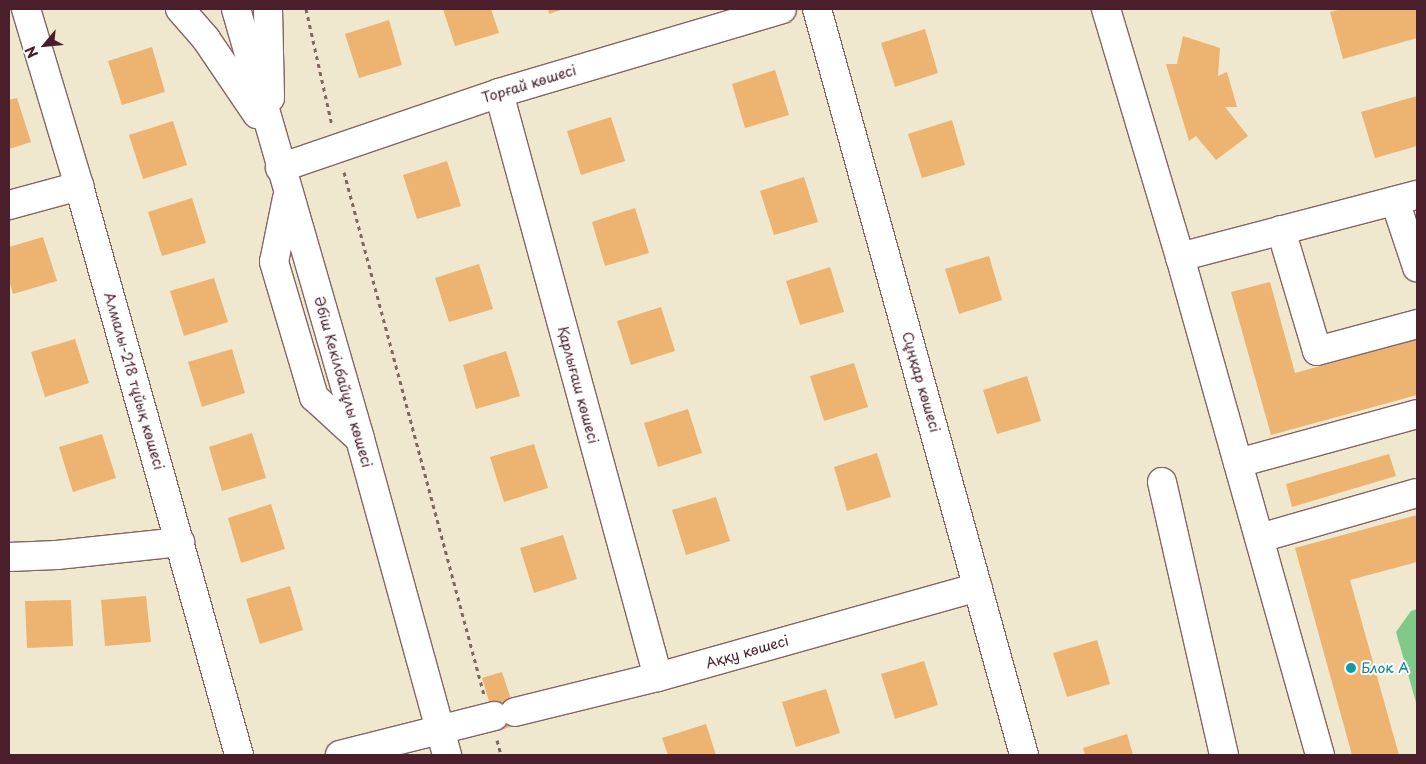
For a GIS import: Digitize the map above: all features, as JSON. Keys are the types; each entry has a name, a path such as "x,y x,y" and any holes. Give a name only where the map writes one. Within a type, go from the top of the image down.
{"street":[{"name":"Алмалы-218 тұйық көшесі","path":"26,9 79,186 239,755"},
{"path":"180,9 206,39 270,134"},
{"name":"Әбіш Кекілбайұлы көшесі","path":"236,9 270,134 360,439 443,743"},
{"path":"268,9 270,134"},
{"name":"Торғай көшесі","path":"280,168 499,93 782,9"},
{"name":"Сұңқар көшесі","path":"817,9 1024,755"},
{"path":"1106,9 1180,257 1320,755"},
{"name":"Қарлығаш көшесі","path":"499,93 658,677"},
{"path":"9,205 79,186"},
{"path":"1180,257 1406,198 1417,267"},
{"path":"1281,230 1317,351 1417,324"},
{"path":"1238,463 1417,414"},
{"path":"1162,482 1224,755"},
{"path":"1260,538 1417,494"},
{"path":"9,557 57,556 180,542"},
{"name":"Аққу көшесі","path":"340,755 443,743 500,715 658,677 978,587"}],"path":[{"path":"306,9 338,149 420,463 500,715 501,755"}],"green space":[{"path":"1417,609 1417,706 1396,632 1411,611"}],"building":[{"path":"443,9 491,9 499,33 455,46"},
{"path":"548,9 564,9 549,14"},
{"path":"1342,9 1417,9 1417,38 1343,59 1330,12"},
{"path":"389,20 402,65 359,78 345,34"},
{"path":"925,29 938,73 895,87 881,43"},
{"path":"1183,36 1220,48 1218,76 1227,72 1237,107 1225,107 1248,136 1216,160 1196,136 1189,141 1166,64 1177,64"},
{"path":"152,47 165,92 122,105 108,61"},
{"path":"775,70 789,115 745,128 732,84"},
{"path":"1417,96 1417,146 1375,158 1361,112"},
{"path":"17,98 31,142 9,149 9,100"},
{"path":"611,117 625,161 581,175 567,131"},
{"path":"952,120 965,165 922,178 908,134"},
{"path":"173,121 187,165 143,179 129,135"},
{"path":"447,161 461,206 417,219 403,175"},
{"path":"804,177 818,222 774,235 760,191"},
{"path":"192,198 206,243 162,256 148,212"},
{"path":"635,208 649,253 605,266 592,222"},
{"path":"43,237 57,281 13,294 9,279 9,247"},
{"path":"989,256 1002,300 959,314 945,269"},
{"path":"479,264 493,309 449,322 435,278"},
{"path":"830,267 844,312 800,325 786,281"},
{"path":"214,278 228,322 184,336 170,291"},
{"path":"1270,282 1295,373 1417,339 1417,395 1271,435 1231,292"},
{"path":"661,307 675,351 631,365 617,321"},
{"path":"75,339 89,383 45,397 31,352"},
{"path":"232,349 245,393 202,407 188,362"},
{"path":"506,351 520,396 476,409 463,365"},
{"path":"854,363 868,407 824,421 810,376"},
{"path":"1027,376 1041,421 997,434 983,390"},
{"path":"688,409 702,453 658,467 644,423"},
{"path":"252,433 266,478 222,491 209,447"},
{"path":"102,434 116,478 73,492 59,447"},
{"path":"534,444 548,488 504,502 490,457"},
{"path":"877,453 891,497 847,511 834,467"},
{"path":"1389,454 1396,476 1292,507 1286,484"},
{"path":"716,497 730,541 686,555 672,510"},
{"path":"271,504 285,549 241,563 228,518"},
{"name":"Блок А","path":"1417,515 1417,562 1350,580 1399,755 1352,755 1295,548"},
{"path":"563,535 577,579 534,593 520,548"},
{"path":"290,586 303,630 260,644 246,599"},
{"path":"146,596 151,642 105,646 101,600"},
{"path":"71,600 73,646 27,648 25,601"},
{"path":"1097,640 1110,684 1067,697 1053,653"},
{"path":"924,661 938,705 895,719 881,674"},
{"path":"502,672 519,724 498,731 482,678"},
{"path":"826,689 840,733 796,747 782,702"},
{"path":"706,724 716,755 668,755 662,738"},
{"path":"1127,734 1133,755 1085,755 1083,748"}],"place":[{"name":"Блок А","path":"1351,668"}]}
